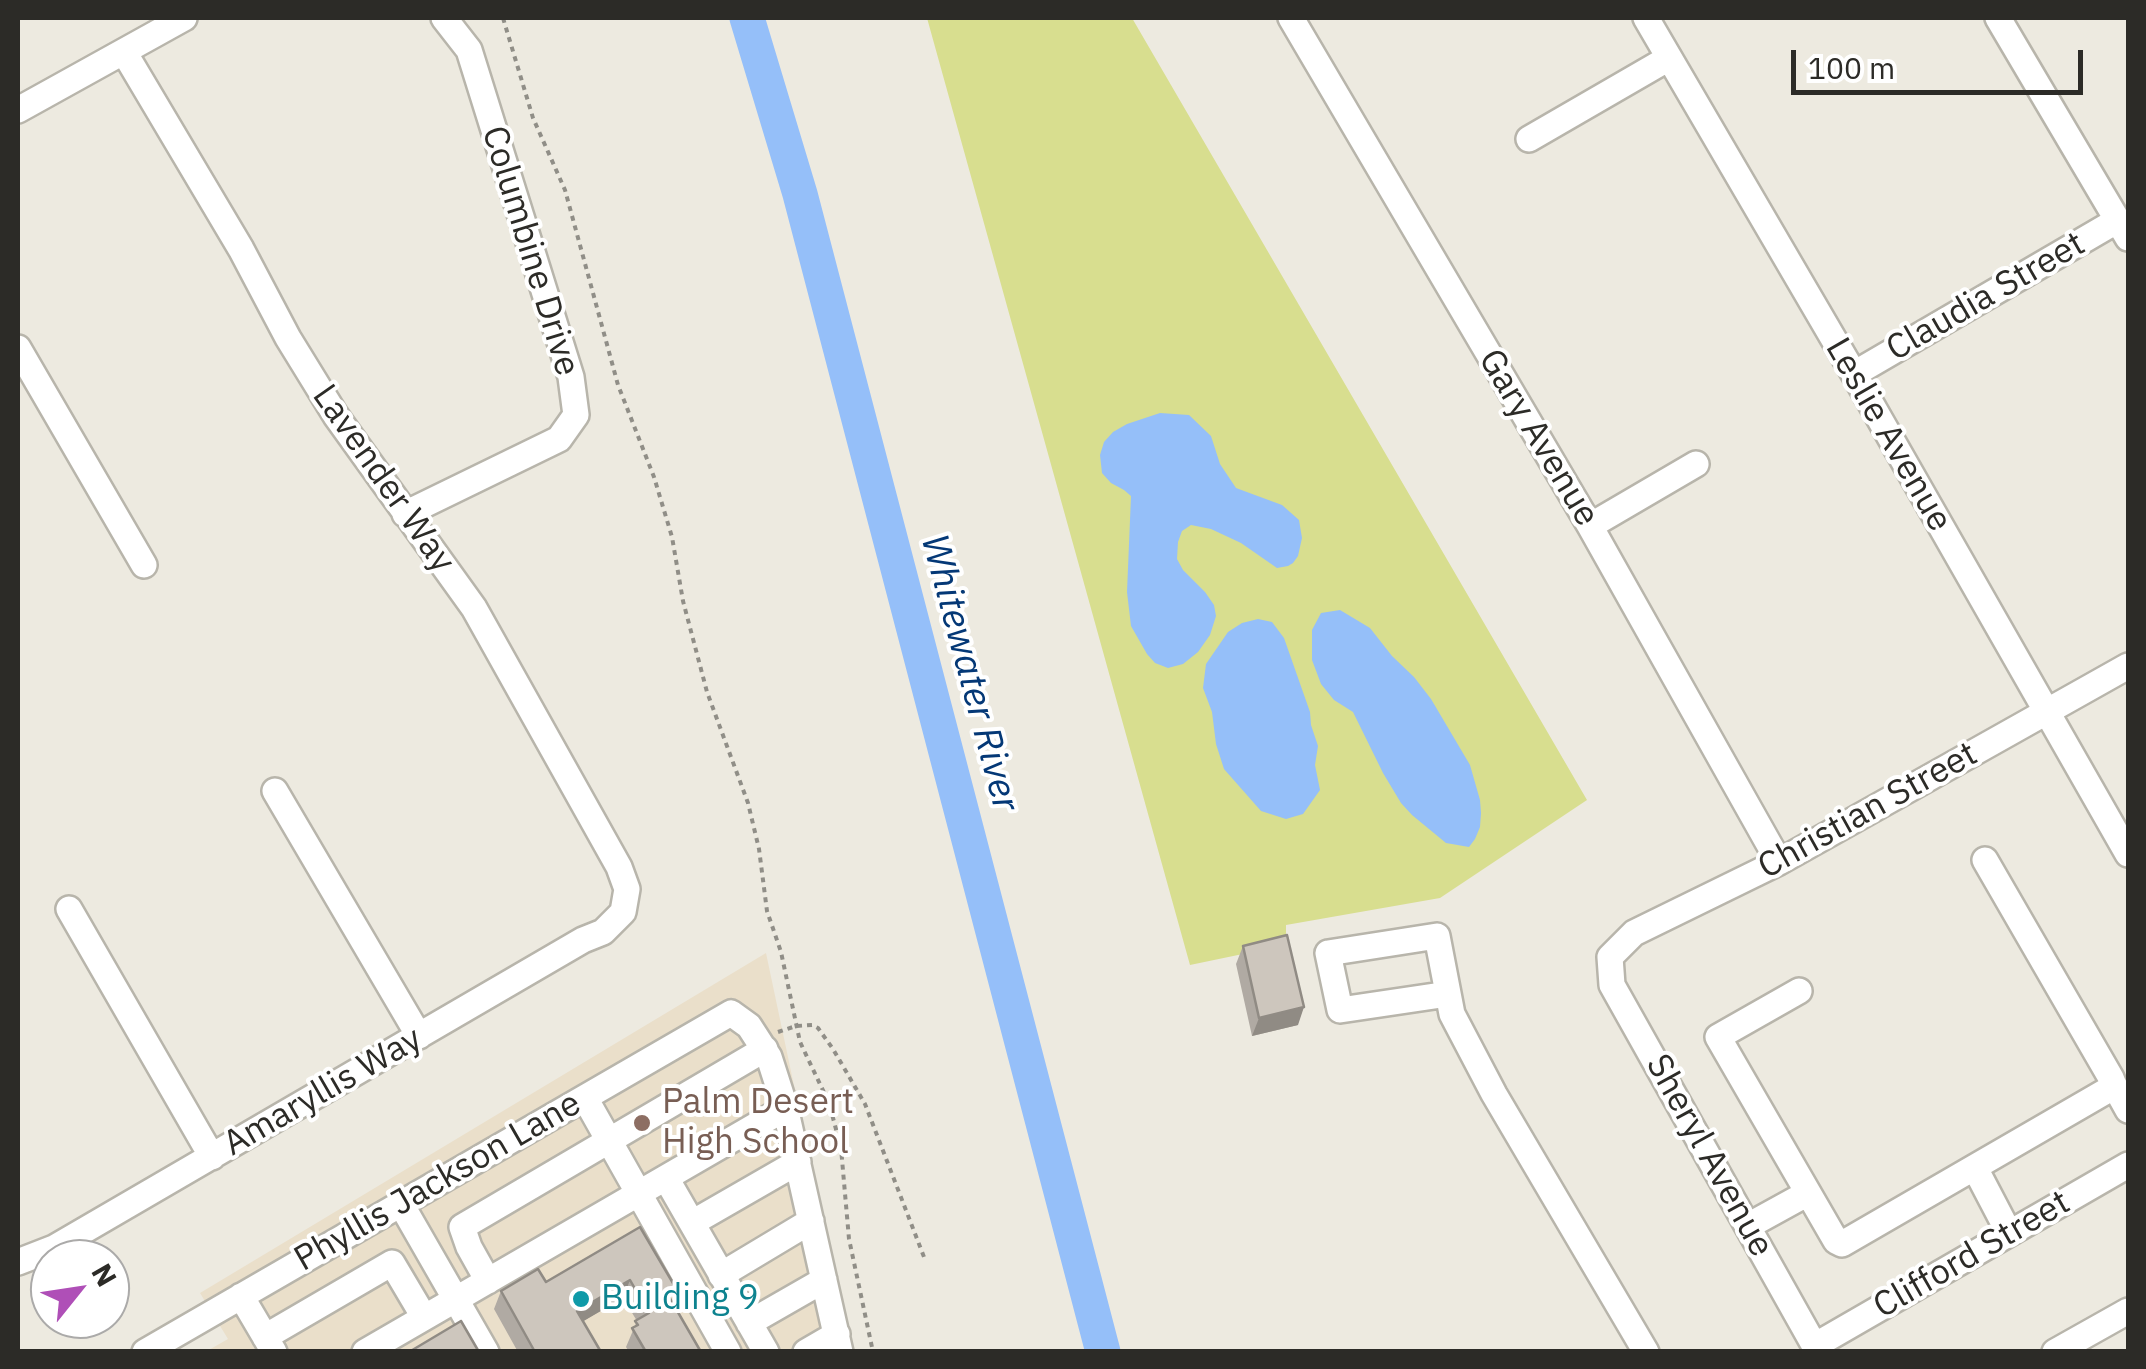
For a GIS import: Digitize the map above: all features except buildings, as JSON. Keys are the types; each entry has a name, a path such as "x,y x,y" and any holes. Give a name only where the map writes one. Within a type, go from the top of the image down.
{"street":[{"path":"18,110 184,18"},
{"name":"Columbine Drive","path":"405,514 558,439 576,414 571,377 470,50 444,18"},
{"name":"Gary Avenue","path":"1291,18 1590,526 1779,862"},
{"name":"Leslie Avenue","path":"1646,18 2128,854"},
{"path":"1998,18 2123,229"},
{"name":"Lavender Way","path":"124,52 336,416 474,608 619,867 627,890 623,912"},
{"path":"1529,139 1669,58"},
{"name":"Claudia Street","path":"1854,374 2123,229"},
{"path":"18,348 144,564"},
{"path":"1590,526 1696,464"},
{"name":"Christian Street","path":"1610,957 1634,933 1779,862 2128,666"},
{"path":"275,790 418,1036"},
{"path":"1985,860 2128,1110"},
{"path":"69,910 212,1157"},
{"name":"Amaryllis Way","path":"18,1262 54,1248 583,940 603,932 623,912"},
{"path":"1448,994 1340,1010 1328,953 1437,936 1452,1014 1494,1094 1646,1352"},
{"name":"Sheryl Avenue","path":"1610,957 1612,985 1817,1349"},
{"path":"1799,990 1718,1037 1836,1241 1842,1244 2108,1090 2113,1083"},
{"name":"Phyllis Jackson Lane","path":"145,1352 731,1014 749,1026 765,1049"},
{"path":"488,1280 462,1227 765,1049 786,1108 838,1343 806,1352"},
{"path":"585,1098 728,1352"},
{"path":"364,1352 786,1108"},
{"path":"692,1223 798,1162"},
{"name":"Clifford Street","path":"1817,1349 2128,1165"},
{"path":"1975,1168 2010,1234"},
{"path":"666,1178 766,1352"},
{"path":"1748,1226 1808,1193"},
{"path":"400,1204 486,1352"},
{"path":"722,1274 811,1222"},
{"path":"241,1296 270,1344 392,1263 424,1317"},
{"path":"750,1323 824,1280"},
{"path":"2054,1352 2128,1311"}],"path":[{"path":"502,18 533,118 565,190 618,385 654,476 672,537 683,602 708,692 748,803 767,911 781,952 800,1042 829,1102 841,1148 849,1240 873,1352"},
{"path":"796,1026 818,1028 855,1086 924,1256"}],"shaded area":[{"name":"Palm Desert High School","path":"766,953 850,1351 207,1351 228,1339 200,1293"}],"green space":[{"path":"927,18 1132,18 1587,800 1440,898 1286,925 1286,945 1190,965"}],"water":[{"path":"1160,413 1189,415 1211,436 1220,464 1236,488 1282,505 1299,520 1302,538 1293,563 1277,568 1241,543 1211,529 1191,525 1182,531 1177,559 1214,605 1216,616 1210,635 1198,652 1183,664 1168,668 1155,663 1147,654 1131,626 1127,592 1131,496 1102,473 1100,455 1113,432"},
{"path":"1340,610 1370,628 1414,677 1470,765 1481,813 1480,827 1469,847 1446,843 1401,803 1353,712 1334,700 1321,684 1312,660 1312,630 1321,613"},
{"path":"1258,619 1272,622 1284,638 1318,746 1315,765 1320,790 1303,814 1286,819 1261,811 1224,769 1203,688 1206,664 1228,632"}],"waterway":[{"name":"Whitewater River","path":"747,18 800,194 1103,1352"}],"place":[{"name":"Palm Desert High School","path":"642,1123"},
{"name":"Building 9","path":"581,1299"}]}
